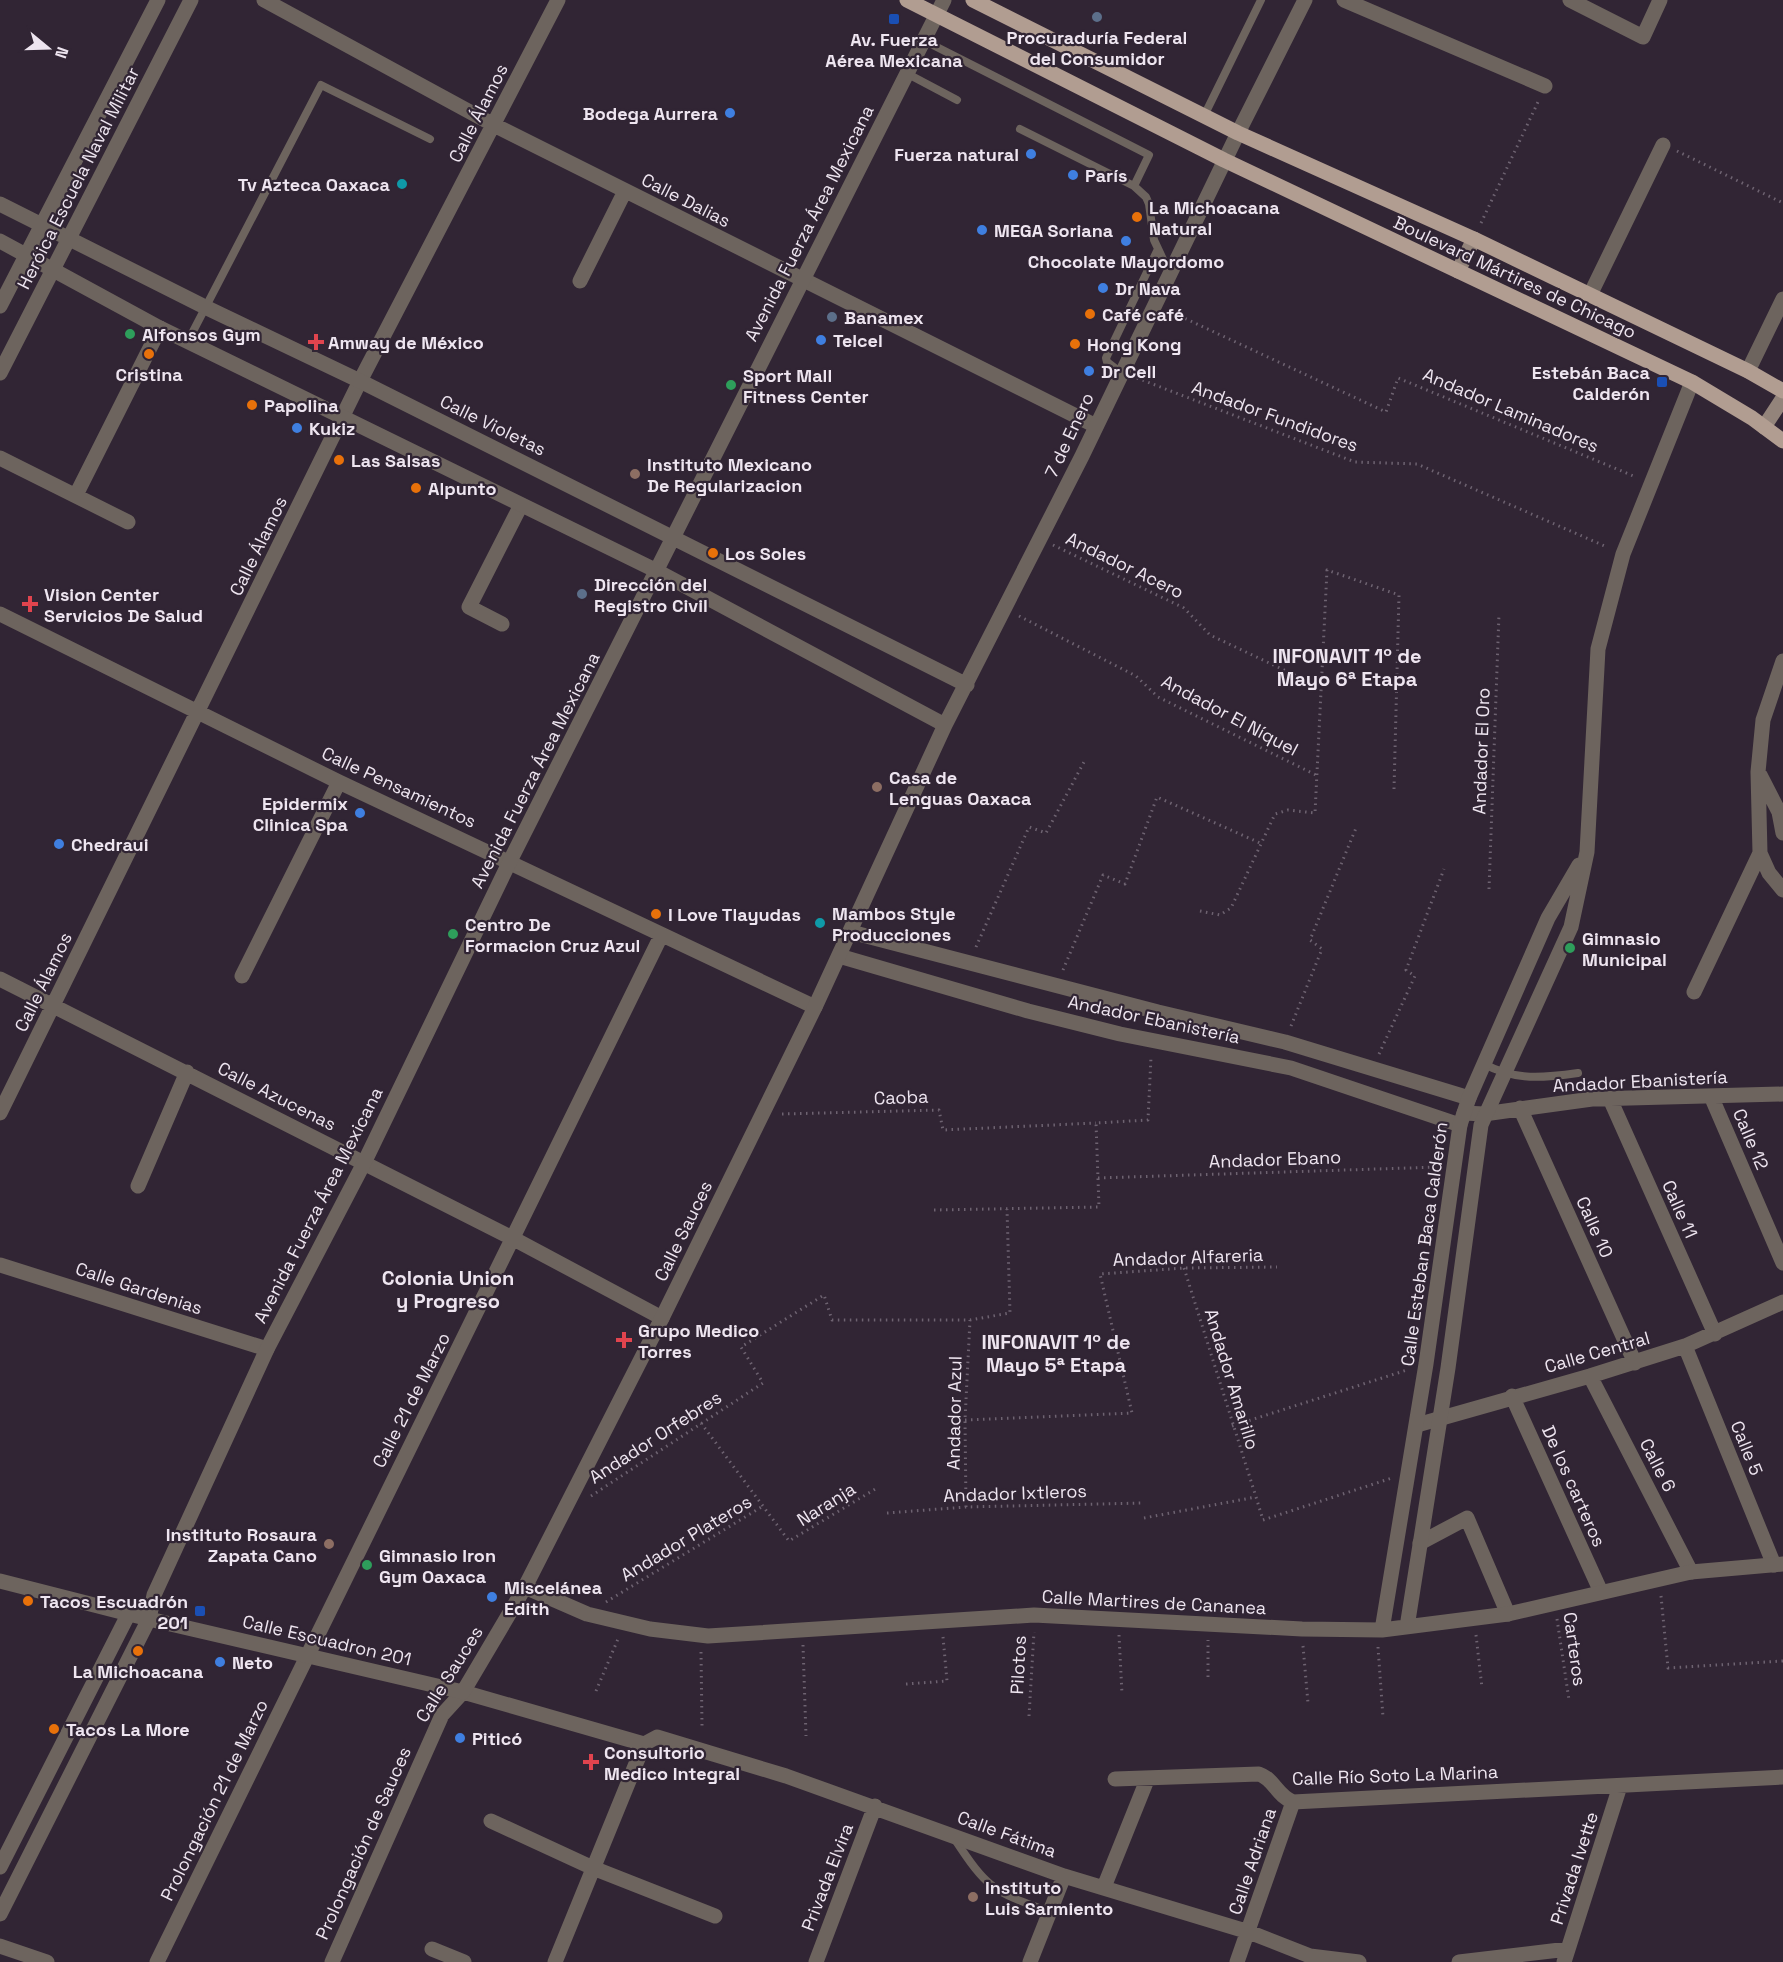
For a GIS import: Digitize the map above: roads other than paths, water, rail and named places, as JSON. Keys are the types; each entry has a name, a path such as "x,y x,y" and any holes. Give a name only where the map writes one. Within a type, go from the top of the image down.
{"main road":[{"name":"Boulevard Mártires de Chicago","path":"908,0 1224,160 1692,382 1783,441"},
{"name":"Boulevard Mártires de Chicago","path":"973,0 1238,133 1474,239 1748,371 1783,391"},
{"path":"1458,271 1474,239"},
{"path":"1764,427 1783,398"}],"street":[{"name":"Heróica Escuela Naval Militar","path":"0,306 158,0"},
{"name":"Heróica Escuela Naval Militar","path":"0,373 191,0"},
{"name":"Calle Dalias","path":"264,0 494,125 1096,426"},
{"name":"Calle Álamos","path":"0,1113 360,381 558,0"},
{"name":"Avenida Fuerza Área Mexicana","path":"0,1914 149,1619 154,1595 267,1349 363,1163 510,861 944,0"},
{"path":"1238,133 1305,0"},
{"path":"1344,0 1545,86"},
{"path":"1570,0 1643,37 1660,0"},
{"name":"7 de Enero","path":"945,725 1041,539 1120,372 1238,133"},
{"path":"1590,295 1663,145"},
{"path":"580,281 625,191"},
{"name":"Calle Violetas","path":"0,204 674,537 967,685"},
{"path":"0,241 160,327 657,571 945,725"},
{"path":"1748,371 1783,299"},
{"path":"76,495 160,327"},
{"name":"Calle Esteban Baca Calderón","path":"1407,1627 1484,1114 1571,927 1587,852 1598,649 1623,554 1692,382"},
{"path":"0,458 128,522"},
{"path":"502,624 469,607 521,505"},
{"name":"Calle Pensamientos","path":"0,615 339,782 815,1007"},
{"path":"1783,661 1763,720 1758,772 1760,853 1769,873 1783,891"},
{"name":"Calle Sauces","path":"430,1740 442,1715 463,1692 525,1587 662,1318 851,932 945,725"},
{"path":"1758,772 1779,812 1783,833"},
{"path":"242,976 339,782"},
{"name":"Calle Esteban Baca Calderón","path":"1379,1630 1417,1425 1447,1225 1453,1167 1462,1119 1469,1098 1548,918 1587,852"},
{"path":"1695,992 1760,853"},
{"name":"Andador Ebanistería","path":"851,932 1056,986 1285,1042 1469,1098"},
{"name":"Calle 21 de Marzo","path":"305,1655 514,1239 661,936"},
{"name":"Andador Ebanistería","path":"839,956 1028,1011 1152,1041 1291,1068 1462,1119 1520,1108 1610,1099 1783,1094"},
{"name":"Calle Azucenas","path":"0,979 514,1239 662,1318"},
{"path":"138,1185 187,1072"},
{"name":"Calle 12","path":"1711,1096 1783,1263"},
{"name":"Calle 11","path":"1610,1099 1715,1335"},
{"name":"Calle 10","path":"1520,1108 1635,1363"},
{"path":"1447,1225 1468,1226"},
{"name":"Calle Gardenias","path":"0,1265 267,1349"},
{"name":"Calle Central","path":"1417,1425 1512,1396 1635,1363 1715,1335 1783,1302"},
{"name":"Calle 5","path":"1685,1346 1778,1564"},
{"name":"Calle 6","path":"1590,1376 1690,1572"},
{"name":"De los carteros","path":"1512,1396 1601,1592"},
{"path":"1420,1543 1467,1518 1508,1614"},
{"name":"Calle Martires de Cananea","path":"525,1587 587,1614 624,1623 701,1635 1034,1615 1302,1629 1379,1630 1508,1614 1690,1572 1778,1564"},
{"name":"Calle Escuadron 201","path":"0,1581 149,1619 463,1692 644,1744"},
{"name":"Avenida Fuerza Área Mexicana","path":"0,1866 129,1613 154,1595"},
{"name":"Prolongación 21 de Marzo","path":"157,1962 305,1655"},
{"name":"Calle Fátima","path":"644,1744 657,1737 875,1806 1064,1876 1248,1932 1310,1956 1359,1962"},
{"name":"Prolongación de Sauces","path":"332,1962 430,1740"},
{"path":"555,1962 644,1744"},
{"name":"Calle Río Soto La Marina","path":"1114,1779 1147,1780 1213,1774 1259,1774 1266,1777 1281,1797 1293,1802 1783,1777"},
{"path":"1104,1887 1147,1780"},
{"name":"Privada Ivette","path":"1566,1956 1620,1786"},
{"name":"Calle Adriana","path":"1237,1962 1293,1802"},
{"name":"Privada Elvira","path":"816,1962 875,1806"},
{"path":"490,1821 592,1868 715,1916"},
{"path":"1030,1962 1064,1876"},
{"path":"0,1946 47,1962"},
{"path":"432,1950 464,1962"},
{"path":"1459,1962 1566,1956"}],"lane":[{"path":"1204,116 1261,0"},
{"path":"923,40 1149,155 1134,186"},
{"path":"906,73 957,100"},
{"path":"188,341 321,85 430,139"},
{"path":"1020,129 1134,186 1146,196 1151,229 1169,272"},
{"path":"1120,372 1107,362 1106,358 1158,249"},
{"path":"1484,1064 1503,1074 1543,1078 1578,1073"},
{"path":"952,1834 979,1877 990,1886 1005,1896 1050,1912"}],"place":[{"name":"Procuraduría Federal del Consumidor","path":"1097,17"},
{"name":"Av. Fuerza Aérea Mexicana","path":"894,19"},
{"name":"Bodega Aurrera","path":"730,113"},
{"name":"Fuerza natural","path":"1031,154"},
{"name":"París","path":"1073,175"},
{"name":"Tv Azteca Oaxaca","path":"402,184"},
{"name":"La Michoacana Natural","path":"1137,217"},
{"name":"MEGA Soriana","path":"982,230"},
{"name":"Chocolate Mayordomo","path":"1126,241"},
{"name":"Dr Nava","path":"1103,288"},
{"name":"Café café","path":"1090,314"},
{"name":"Banamex","path":"832,317"},
{"name":"Alfonsos Gym","path":"130,334"},
{"name":"Telcel","path":"821,340"},
{"name":"Amway de México","path":"316,342"},
{"name":"Hong Kong","path":"1075,344"},
{"name":"Cristina","path":"149,354"},
{"name":"Dr Cell","path":"1089,371"},
{"name":"Estebán Baca Calderón","path":"1662,382"},
{"name":"Sport Mall Fitness Center","path":"731,385"},
{"name":"Papolina","path":"252,405"},
{"name":"Kukiz","path":"297,428"},
{"name":"Las Salsas","path":"339,460"},
{"name":"Instituto Mexicano De Regularizacion","path":"635,474"},
{"name":"Alpunto","path":"416,488"},
{"name":"Los Soles","path":"713,553"},
{"name":"Dirección del Registro Civil","path":"582,594"},
{"name":"Vision Center Servicios De Salud","path":"30,604"},
{"name":"Casa de Lenguas Oaxaca","path":"877,787"},
{"name":"Epidermix Clinica Spa","path":"360,813"},
{"name":"Chedraui","path":"59,844"},
{"name":"I Love Tlayudas","path":"656,914"},
{"name":"Mambos Style Producciones","path":"820,923"},
{"name":"Centro De Formacion Cruz Azul","path":"453,934"},
{"name":"Gimnasio Municipal","path":"1570,948"},
{"name":"Grupo Medico Torres","path":"624,1340"},
{"name":"Instituto Rosaura Zapata Cano","path":"329,1544"},
{"name":"Gimnasio Iron Gym Oaxaca","path":"367,1565"},
{"name":"Miscelánea Edith","path":"492,1597"},
{"name":"Tacos","path":"28,1601"},
{"name":"Escuadrón 201","path":"200,1611"},
{"name":"La Michoacana","path":"138,1651"},
{"name":"Neto","path":"220,1662"},
{"name":"Tacos La More","path":"54,1729"},
{"name":"Piticó","path":"460,1738"},
{"name":"Consultorio Medico Integral","path":"591,1762"},
{"name":"Instituto Luis Sarmiento","path":"973,1897"}],"district":[{"name":"INFONAVIT 1º de Mayo 6ª Etapa","path":"1347,668"},
{"name":"Colonia Union y Progreso","path":"448,1290"},
{"name":"INFONAVIT 1º de Mayo 5ª Etapa","path":"1056,1354"}]}
